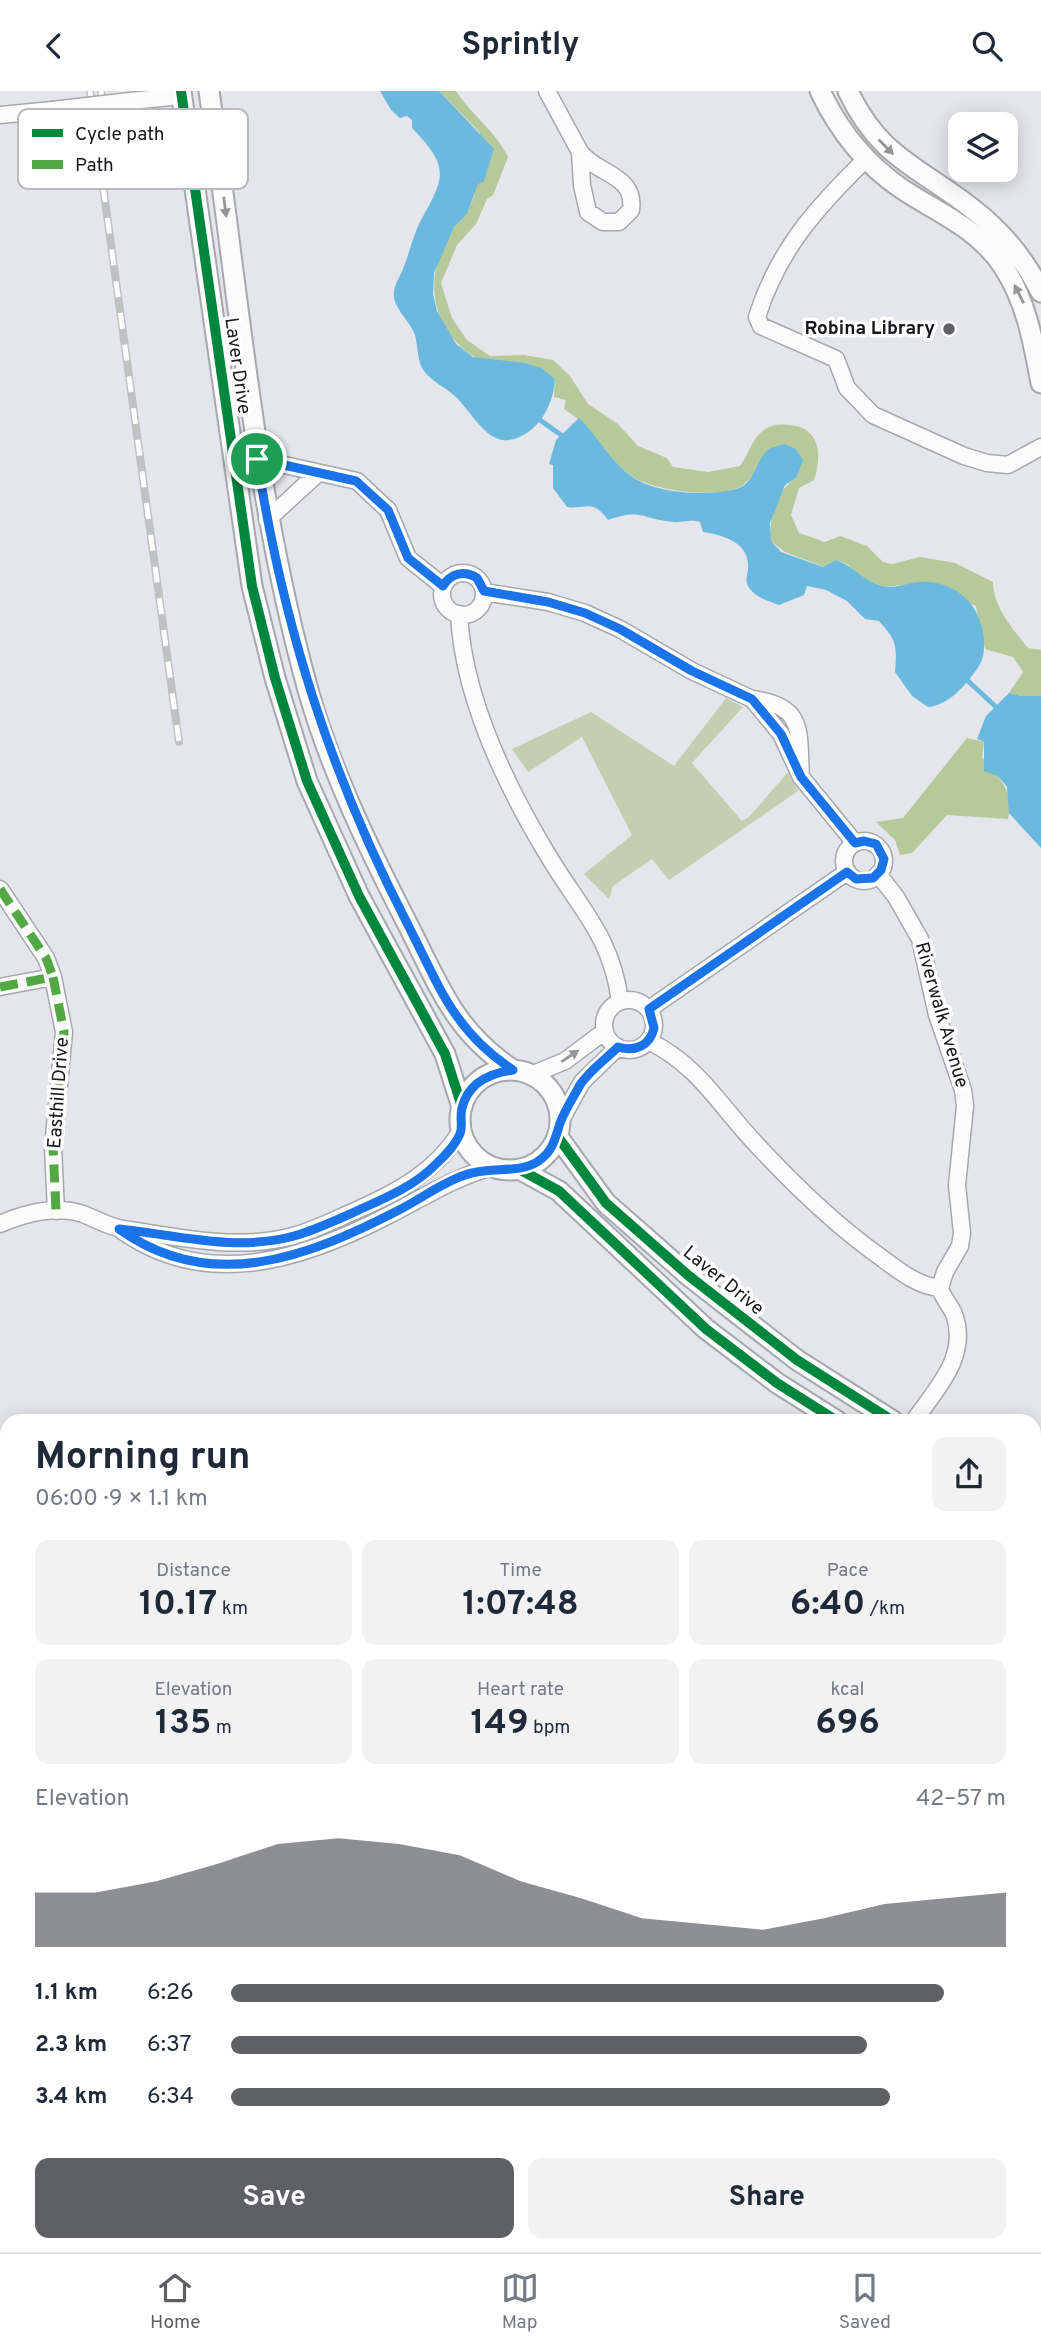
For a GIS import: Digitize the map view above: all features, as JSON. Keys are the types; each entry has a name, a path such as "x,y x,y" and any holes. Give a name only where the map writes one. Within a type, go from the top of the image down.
{"street":[{"name":"Laver Drive","path":"209,91 211,109"},
{"path":"547,91 580,152"},
{"path":"820,91 843,134 865,160 903,190 960,222 995,255 1026,310 1041,383"},
{"path":"848,91 864,120 888,151 984,218 1021,259 1041,292"},
{"path":"61,109 181,94"},
{"path":"0,115 18,113"},
{"path":"865,160 831,191 801,226 757,317 761,326 836,359 847,389 873,415 964,456 987,463 1008,465 1041,447"},
{"name":"Laver Drive","path":"195,189 251,586 275,678 307,781 359,896 445,1054 462,1107"},
{"name":"Laver Drive","path":"222,189 267,520 309,693 354,813 458,1021 486,1052 522,1073"},
{"path":"257,459 316,475 356,481 388,510 408,558 443,586"},
{"path":"267,520 316,475"},
{"path":"458,614 477,610 484,591 477,578 465,573 452,576 443,586 444,603 458,614 466,667 484,727 545,852 600,932 616,969 620,1001"},
{"path":"484,591 548,602 585,613 620,629 692,671 752,699 781,734 801,777 855,843"},
{"path":"870,842 880,848 884,859 878,874 862,880 847,872 844,856 855,843 870,842"},
{"path":"649,1009 847,872"},
{"name":"Riverwalk Avenue","path":"878,874 896,897 920,939 937,1015 963,1090 965,1106 957,1174 962,1233 960,1246 945,1272 940,1288"},
{"name":"Easthill Drive","path":"0,889 46,957 53,977 64,1032 53,1147 56,1211"},
{"path":"0,987 53,977"},
{"path":"493,1167 478,1159 467,1146 461,1131 462,1107 469,1092 481,1080 496,1072 522,1073 565,1061 605,1031 609,1010 620,1001 636,1001 649,1009 654,1028 649,1041 635,1049 618,1047 605,1031"},
{"path":"649,1041 676,1055 720,1098 762,1150 847,1233 914,1280 940,1288 954,1314 959,1334 957,1353 918,1414"},
{"path":"519,1170 542,1158 582,1082 618,1047"},
{"path":"522,1073 553,1094 559,1130"},
{"name":"Laver Drive","path":"559,1130 606,1203 689,1276 797,1360 882,1414"},
{"path":"0,1224 48,1210 79,1213 119,1229 173,1238 245,1244 294,1236 375,1202 424,1175 449,1150 461,1131"},
{"path":"119,1229 145,1247 170,1255 246,1266 297,1254 382,1219 465,1174 493,1167 519,1170 559,1191 706,1329 777,1383 826,1414"}],"green space":[{"path":"439,91 456,91 508,157 493,195 487,199 476,224 457,245 441,283 452,318 467,340 490,356 524,355 553,360 570,376 588,404 618,424 638,446 667,458 673,467 708,472 740,466 756,437 767,428 791,425 808,432 817,445 818,462 814,480 799,488 791,515 799,533 825,542 840,536 867,546 883,562 892,564 920,557 955,563 993,582 996,600 1010,625 1028,648 1041,650 1041,696 1009,693 1023,672 1013,657 985,649 976,606 901,585 885,587 865,580 847,564 836,560 824,567 785,552 771,541 775,506 789,483 796,478 768,450 751,477 733,490 688,492 643,482 623,469 584,425 564,409 566,400 554,397 555,379 531,366 478,359 456,341 445,327 438,311 435,277 444,243 472,202 478,173 480,133"},
{"path":"726,698 743,707 692,763 742,821 749,817 788,772 798,791 669,880 652,859 613,886 609,899 584,874 632,835 582,737 528,772 512,749 591,712 674,766"},
{"path":"967,738 984,742 982,757 1000,778 1007,793 1010,809 1008,819 947,815 912,853 900,855 895,840 876,822 903,818"}],"water":[{"path":"380,91 439,91 494,149 484,181 478,184 467,214 454,227 434,273 433,294 437,311 456,344 473,357 525,363 541,368 555,379 545,413 531,430 518,438 497,439 488,433 457,398 427,375 420,363 413,331 396,304 395,286 434,195 440,174 433,154 412,128 412,120 407,116 400,118 391,110"},
{"path":"579,418 626,472 644,483 671,491 700,493 739,488 749,480 768,450 784,444 796,449 803,460 796,478 785,485 770,523 771,541 781,552 823,567 836,560 882,586 930,582 960,593 974,608 982,628 984,644 980,664 956,694 943,703 928,707 912,696 895,672 894,644 885,628 879,621 865,619 847,601 826,590 807,586 804,595 779,605 760,597 747,583 748,564 743,550 725,537 703,532 700,522 662,521 641,515 608,520 593,507 567,507 553,488 553,465 549,464 556,440"},
{"path":"1009,693 1041,696 1041,848 1009,813 1007,787 998,776 984,771 984,742 977,739 986,716"}],"waterway":[{"path":"540,420 561,435"},
{"path":"967,680 995,706"}],"railway":[{"path":"90,91 92,109"},
{"path":"101,91 103,109"},
{"path":"103,189 179,742"}],"marked path":[{"path":"0,889 46,958 53,977"},
{"path":"0,987 53,977 64,1032 53,1147 56,1211"}],"cycle path":[{"path":"181,91 184,109"},
{"path":"195,189 252,586 275,678 307,781 359,896 445,1054 462,1107"},
{"path":"558,1137 606,1203 689,1276 797,1360 882,1414"},
{"path":"519,1169 559,1191 706,1329 777,1383 826,1414"}],"place":[{"name":"Robina Library","path":"949,329"}],"route":[{"path":"257,459 316,475 356,481 388,510 408,558 443,586 458,573 471,574 481,582 484,591 548,602 585,613 620,629 692,671 752,699 781,734 801,777 821,805 855,843 864,841 876,844 883,853 884,865 878,874 868,880 856,879 847,872 649,1009 654,1028 649,1041 635,1049 618,1047 582,1082 561,1122 558,1137 549,1152 536,1163 519,1170 493,1167 465,1174 382,1219 297,1254 246,1266 234,1266 170,1255 145,1247 119,1229 173,1238 245,1244 267,1242 313,1230 375,1202 424,1175 449,1150 461,1131 462,1107 469,1092 481,1080 496,1072 513,1070 486,1052 458,1021 386,883 354,813 309,693 280,581 257,459"}]}
